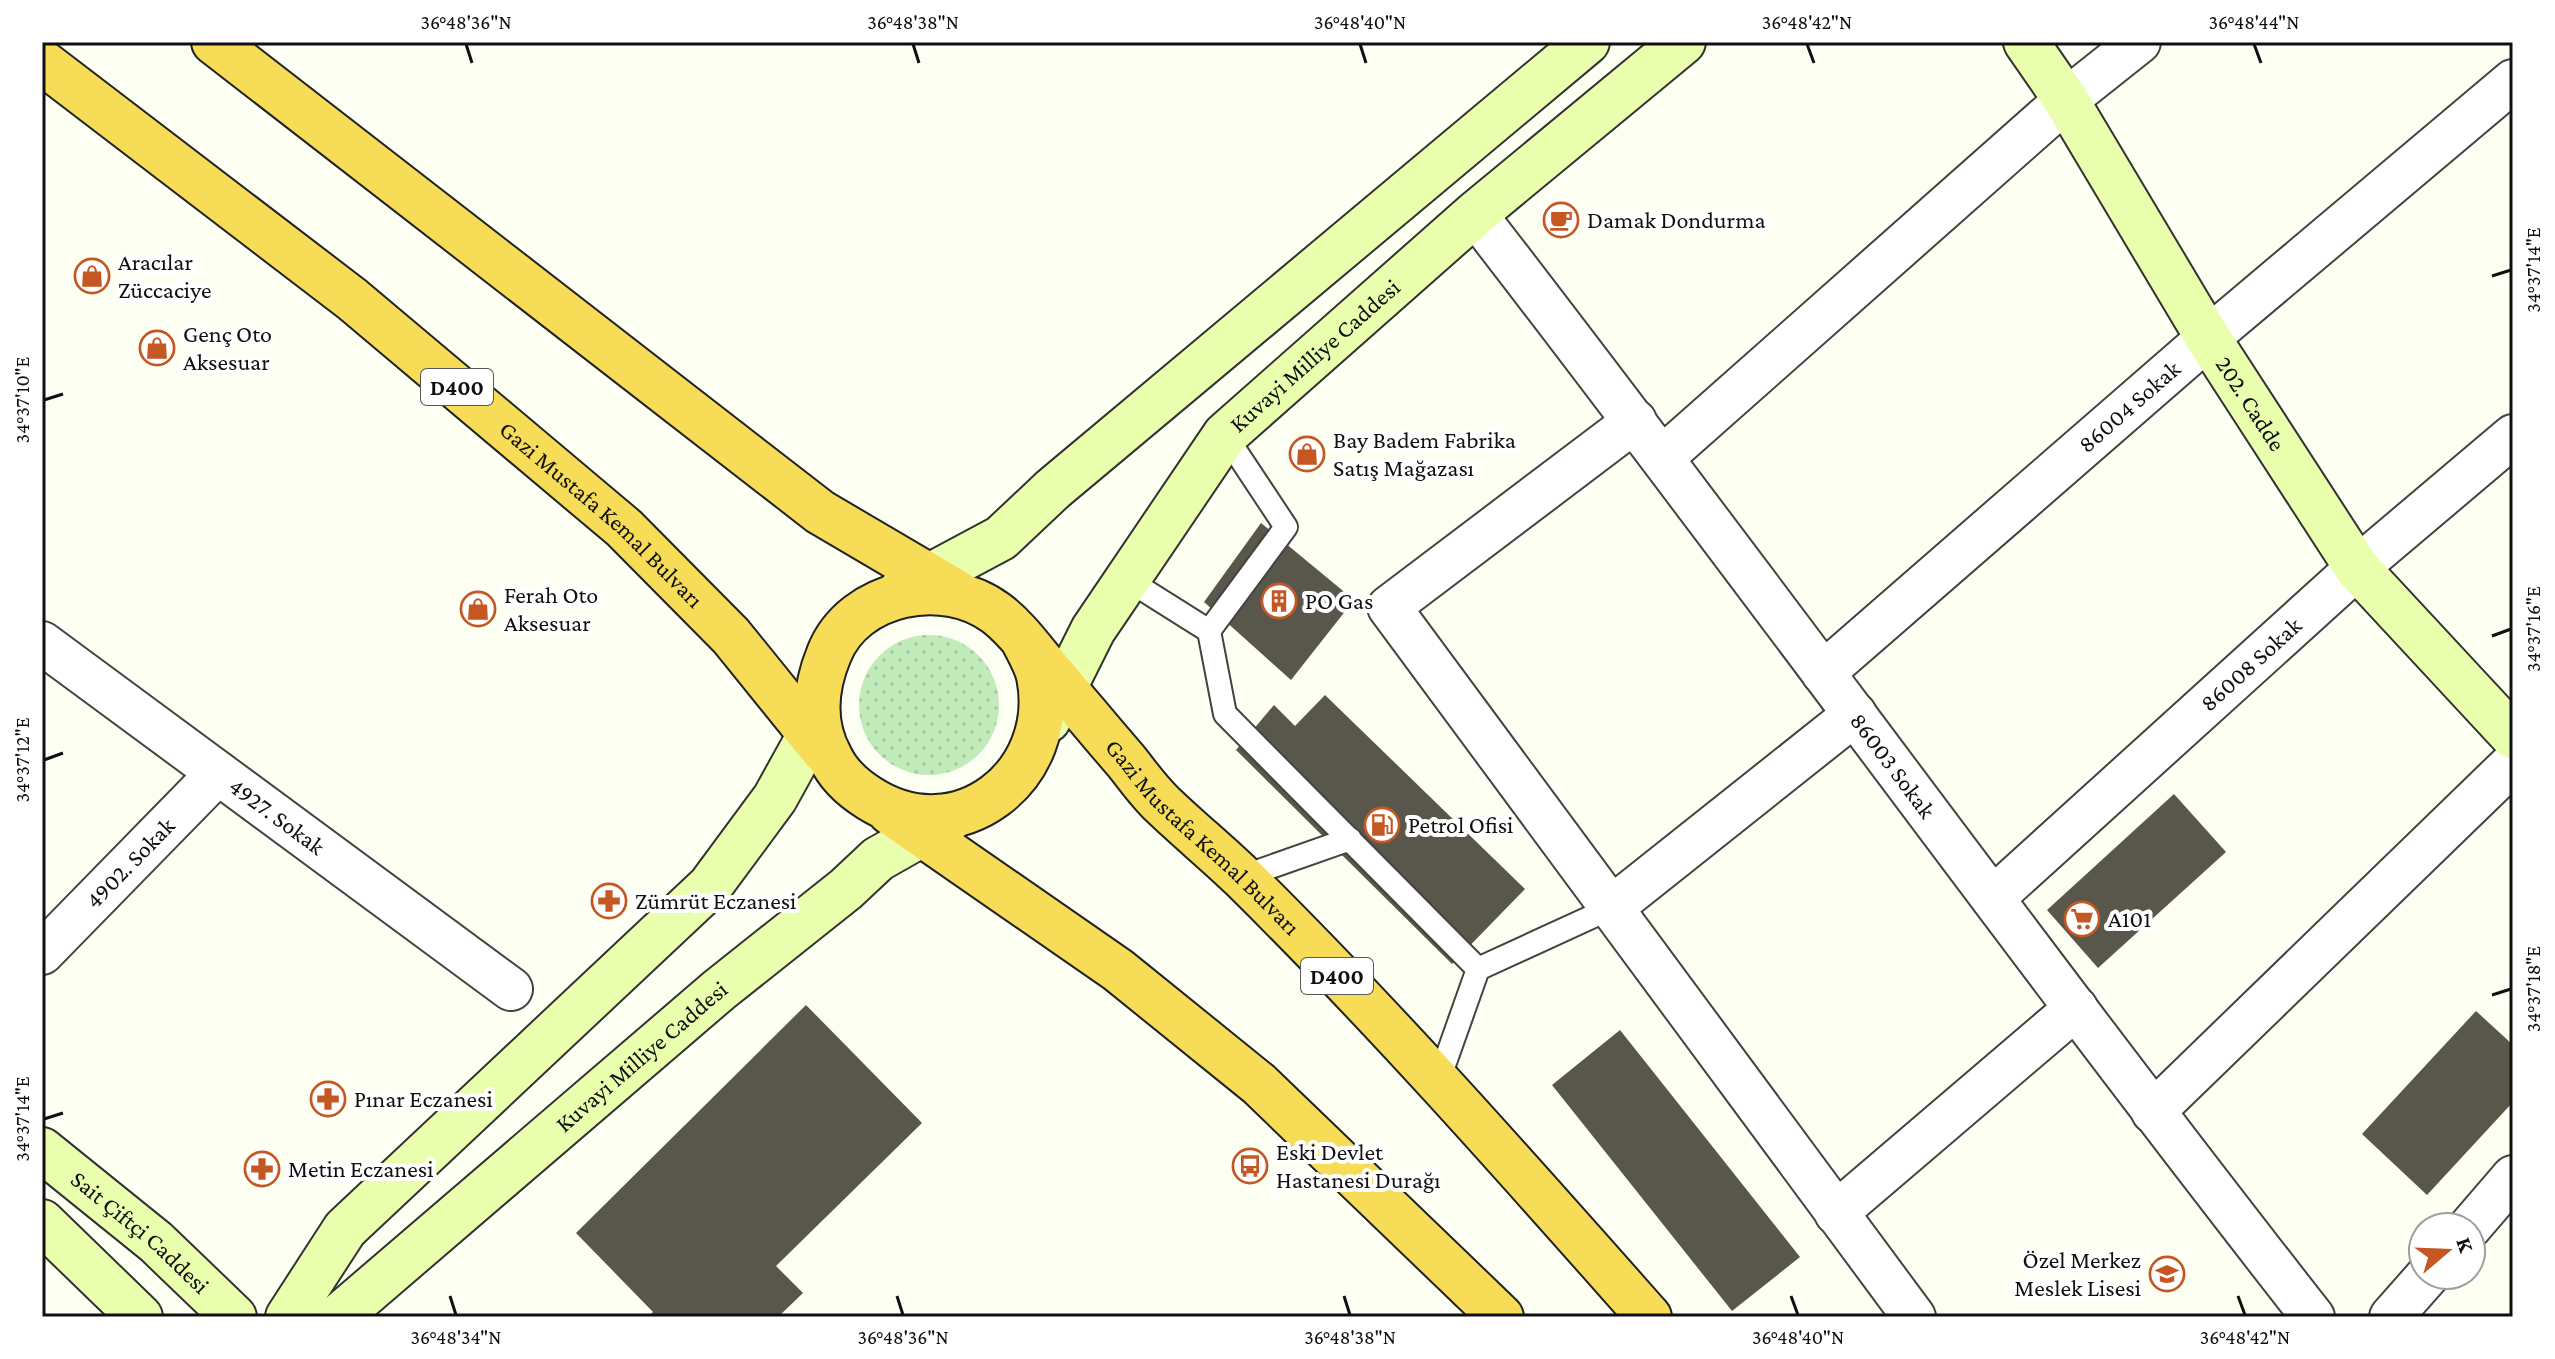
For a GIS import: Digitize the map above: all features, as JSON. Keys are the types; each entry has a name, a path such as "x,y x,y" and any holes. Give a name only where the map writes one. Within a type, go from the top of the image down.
{"highway":[{"path":"214,42 820,512 996,612 1022,638 1038,671 1043,708 1036,744 1018,776 991,800 940,824"},
{"name":"Gazi Mustafa Kemal Bulvarı","path":"42,62 352,299 624,528 731,636 819,738"},
{"path":"946,586 888,599 855,618 831,648 818,684 819,738 853,788 885,809 940,824 1259,1084 1501,1317"},
{"name":"Gazi Mustafa Kemal Bulvarı","path":"1022,638 1161,803 1242,877 1438,1082 1649,1317"}],"street":[{"path":"946,586 1065,479 1587,42"},
{"name":"Kuvayi Milliye Caddesi","path":"1036,744 1093,630 1225,435 1475,214 1683,42"},
{"name":"202. Cadde","path":"2026,42 2066,100 2208,338 2357,568 2513,736"},
{"path":"1663,457 2066,100 2139,42"},
{"name":"86004 Sokak","path":"1823,673 2208,338 2513,81"},
{"name":"86003 Sokak","path":"1475,214 1663,457 2153,1112 2313,1317"},
{"path":"1635,421 1389,607 1914,1317"},
{"name":"86008 Sokak","path":"1993,898 2357,568 2513,436"},
{"name":"4927. Sokak","path":"42,643 511,989"},
{"path":"1611,908 1855,714"},
{"path":"288,1317 345,1229 710,886 819,738"},
{"path":"2153,1112 2513,763"},
{"name":"4902. Sokak","path":"42,953 218,773"},
{"name":"Kuvayi Milliye Caddesi","path":"338,1317 719,990 846,889 878,859 940,824"},
{"path":"1836,1213 2076,1008"},
{"name":"Sait Çiftçi Caddesi","path":"42,1150 156,1242 234,1317"},
{"path":"2484,1211 2513,1177"},
{"path":"42,1222 140,1317"},
{"path":"2391,1317 2414,1291"}],"lane":[{"path":"1209,631 1286,527 1225,435"},
{"path":"1128,580 1209,631 1225,714 1478,969"},
{"path":"1242,877 1350,839"},
{"path":"1438,1082 1478,969 1611,908"}],"green space":[{"path":"929,635 956,640 979,655 994,678 999,705 994,732 979,755 956,770 929,775 902,770 879,755 864,732 859,705 864,678 879,655 902,640"}],"building":[{"name":"PO Gas","path":"1261,523 1354,600 1291,680 1204,602"},
{"path":"1325,695 1525,889 1452,964 1236,750 1274,705 1295,726"},
{"path":"2174,794 2226,852 2098,968 2047,910"},
{"path":"806,1005 922,1123 776,1266 803,1293 778,1317 648,1317 653,1312 576,1233"},
{"path":"2476,1011 2513,1045 2513,1102 2427,1195 2362,1134"},
{"path":"1620,1030 1800,1257 1732,1311 1552,1085"}],"place":[{"name":"Damak Dondurma","path":"1561,220"},
{"name":"Aracılar Züccaciye","path":"92,276"},
{"name":"Genç Oto Aksesuar","path":"157,348"},
{"name":"Bay Badem Fabrika Satış Mağazası","path":"1307,454"},
{"name":"PO Gas","path":"1279,601"},
{"name":"Ferah Oto Aksesuar","path":"478,609"},
{"name":"Petrol Ofisi","path":"1382,825"},
{"name":"Zümrüt Eczanesi","path":"609,901"},
{"name":"A101","path":"2082,919"},
{"name":"Pınar Eczanesi","path":"328,1099"},
{"name":"Eski Devlet Hastanesi Durağı","path":"1250,1166"},
{"name":"Metin Eczanesi","path":"262,1169"},
{"name":"Özel Merkez Meslek Lisesi","path":"2167,1274"}]}
